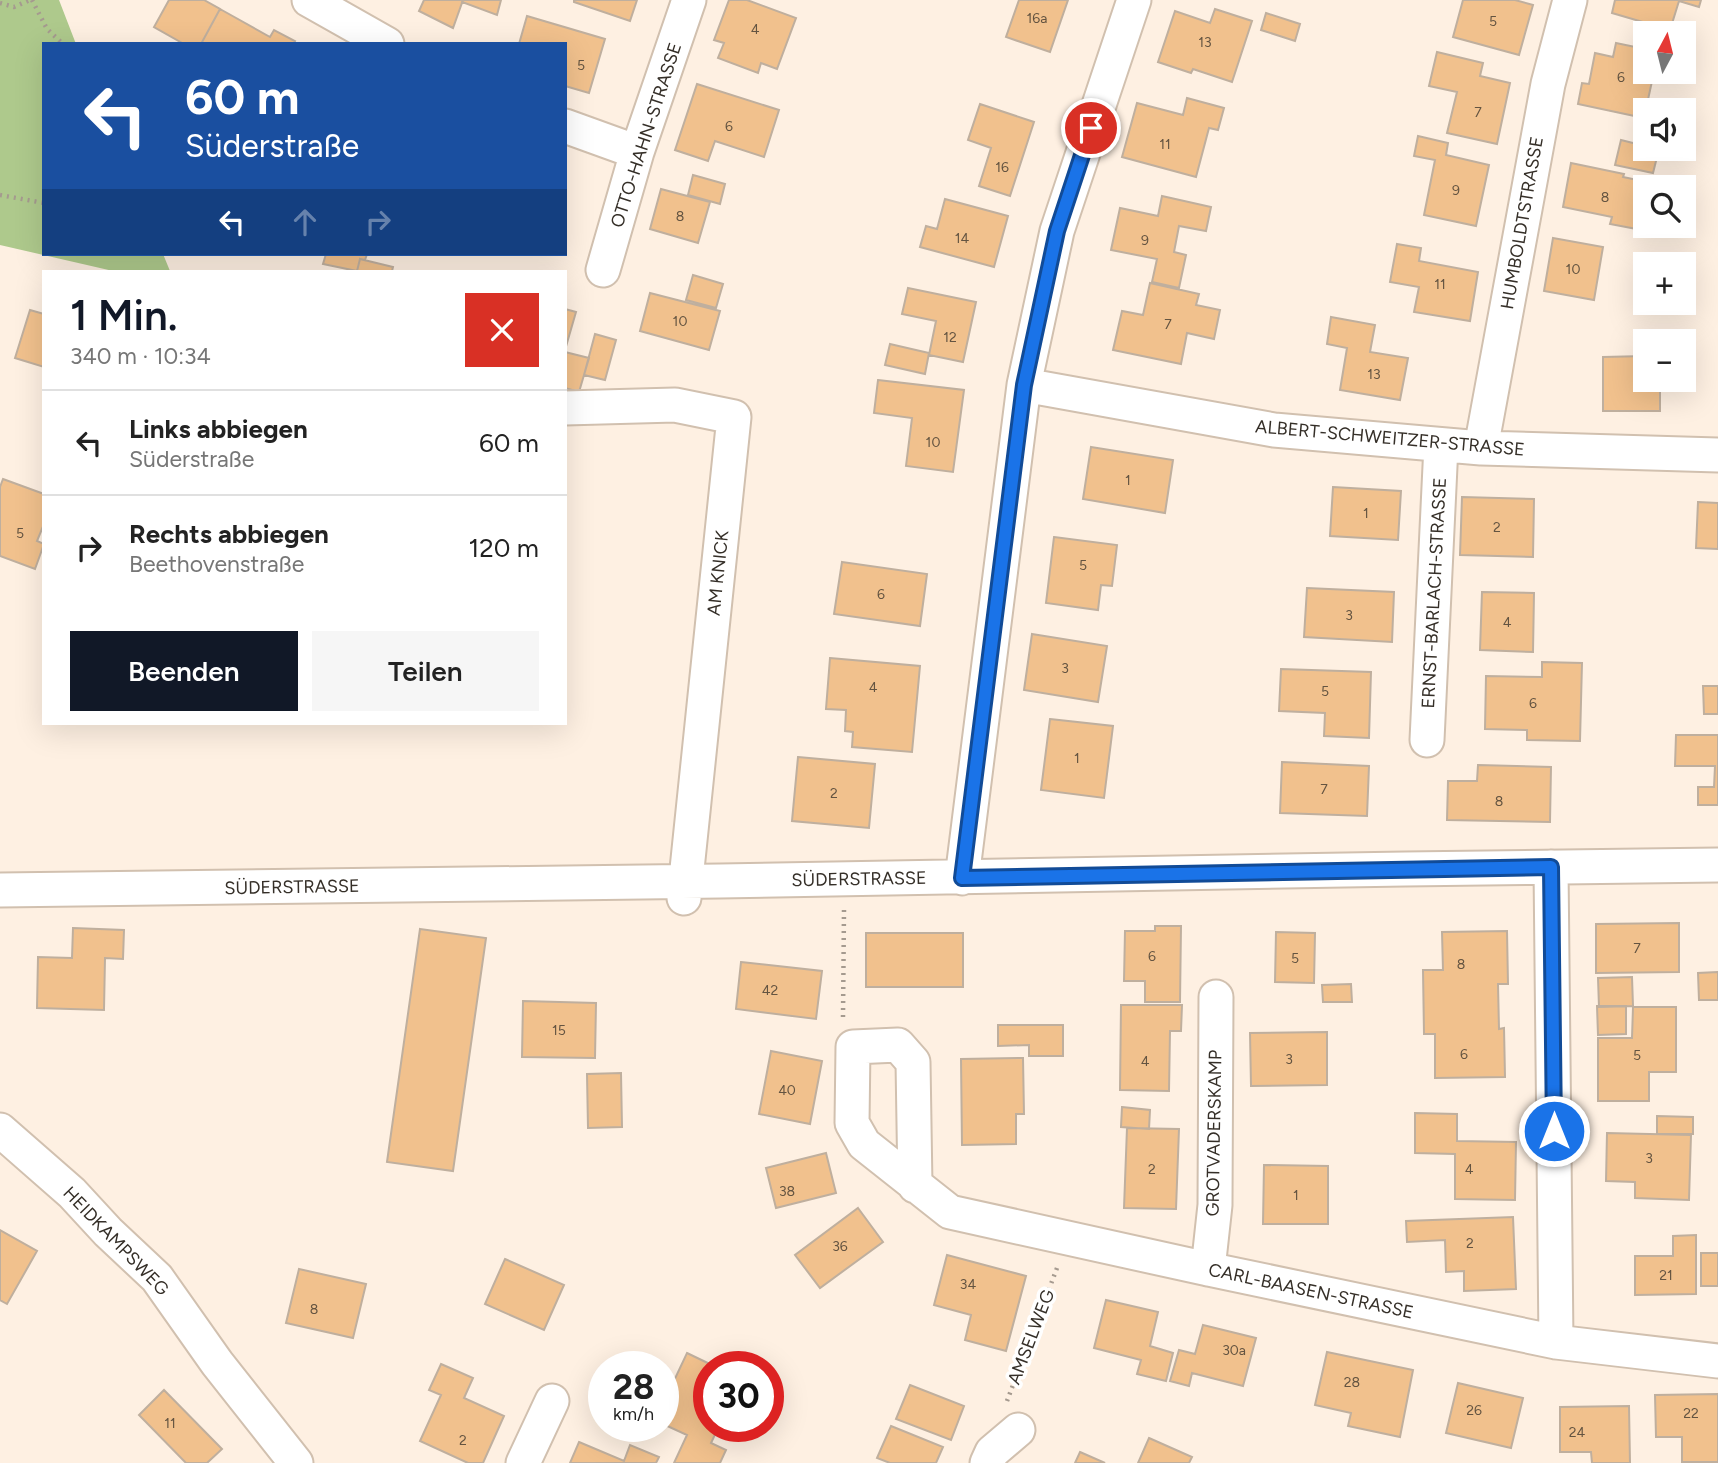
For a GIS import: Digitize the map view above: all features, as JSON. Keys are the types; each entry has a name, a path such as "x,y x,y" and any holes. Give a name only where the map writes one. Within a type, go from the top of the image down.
{"street":[{"path":"309,0 383,42"},
{"name":"OTTO-HAHN-STRASSE","path":"603,270 637,152 689,0"},
{"path":"962,878 1024,385 1057,231 1134,0"},
{"name":"HUMBOLDTSTRASSE","path":"1480,448 1548,84 1570,0"},
{"path":"567,127 637,152"},
{"name":"ALBERT-SCHWEITZER-STRASSE","path":"1024,385 1274,430 1480,448 1718,455"},
{"name":"AM KNICK","path":"567,408 675,405 734,417 685,890"},
{"name":"ERNST-BARLACH-STRASSE","path":"1427,740 1441,445"},
{"name":"SÜDERSTRASSE","path":"0,890 685,890 962,878 1718,865"},
{"path":"1551,867 1556,1342"},
{"name":"GROTVADERSKAMP","path":"1208,1269 1215,1205 1216,997"},
{"path":"853,1046 898,1045 913,1062 915,1186"},
{"name":"CARL-BAASEN-STRASSE","path":"853,1046 852,1123 864,1144 950,1212 1556,1342 1718,1361"},
{"name":"HEIDKAMPSWEG","path":"0,1130 72,1193 108,1232 157,1278 217,1363 296,1463"},
{"path":"523,1463 552,1401"},
{"path":"987,1463 992,1452 1018,1430"}],"path":[{"path":"0,3 13,7 31,0 47,29 61,42"},
{"path":"0,195 42,203"},
{"path":"844,907 843,1023 853,1046"},
{"name":"AMSELWEG","path":"1018,1430 1006,1405 1059,1262 1063,1237"}],"green space":[{"path":"0,0 59,0 75,42 42,42 42,255 0,245"},
{"path":"48,256 164,256 170,270 109,270"}],"building":[{"path":"169,0 204,0 220,9 202,42 180,42 154,27"},
{"path":"424,0 463,0 453,28 419,11"},
{"path":"501,0 497,15 462,2"},
{"path":"574,0 637,0 630,21"},
{"path":"729,0 747,0 796,18 777,69 761,63 758,73 718,58 724,43 714,40"},
{"path":"1019,0 1068,0 1050,52 1006,37"},
{"path":"1463,0 1515,0 1533,5 1519,55 1453,37"},
{"path":"1615,0 1701,0 1699,7 1679,1 1673,21 1639,21 1612,13"},
{"path":"220,9 270,37 274,30 295,41 294,42 202,42"},
{"path":"1215,9 1252,21 1232,82 1193,69 1191,73 1158,62 1175,11 1210,23"},
{"path":"1266,13 1300,24 1295,41 1261,30"},
{"path":"527,16 605,39 589,93 567,87 567,42 520,42"},
{"path":"1616,43 1633,47 1633,84 1651,84 1648,98 1633,98 1633,116 1578,104 1582,83 1589,84 1595,53 1613,57"},
{"path":"1437,52 1483,63 1480,76 1510,83 1497,144 1447,133 1457,92 1429,86"},
{"path":"697,84 779,110 764,157 715,141 708,161 675,150"},
{"path":"1187,98 1224,108 1218,130 1209,128 1196,177 1122,157 1137,103 1183,115"},
{"path":"980,104 1034,122 1010,196 979,186 991,148 968,140"},
{"path":"1418,136 1448,143 1446,155 1489,165 1476,226 1424,215 1435,160 1414,156"},
{"path":"1621,140 1633,143 1633,161 1656,161 1653,173 1615,165"},
{"path":"1571,163 1624,174 1623,177 1633,179 1633,228 1610,224 1612,217 1563,207"},
{"path":"693,175 725,184 720,204 688,195"},
{"path":"661,189 710,202 698,243 650,229"},
{"path":"1162,196 1211,207 1206,231 1179,226 1174,252 1186,255 1179,288 1152,282 1157,259 1111,250 1120,208 1158,216"},
{"path":"945,199 1008,216 994,267 920,247 926,226 937,229"},
{"path":"1553,238 1603,247 1594,300 1544,291"},
{"path":"1397,244 1421,248 1419,261 1478,272 1470,321 1414,312 1419,287 1390,282"},
{"path":"325,256 366,256 365,260 360,259 357,270 323,264"},
{"path":"360,259 393,267 392,270 357,270"},
{"path":"693,275 723,284 716,308 686,300"},
{"path":"1150,283 1199,294 1196,305 1220,310 1214,339 1187,333 1181,364 1113,350 1122,311 1143,315"},
{"path":"908,288 976,302 963,362 929,355 936,321 902,314"},
{"path":"650,293 720,311 709,350 640,331"},
{"path":"30,310 42,313 42,366 15,358"},
{"path":"567,310 576,312 567,343"},
{"path":"1331,317 1375,325 1370,352 1408,358 1400,400 1340,390 1347,348 1327,344"},
{"path":"595,334 616,340 605,380 584,375"},
{"path":"890,344 929,353 925,374 885,365"},
{"path":"567,352 589,358 579,392 567,389"},
{"path":"1633,356 1633,392 1660,392 1660,411 1603,411 1603,357"},
{"path":"878,380 964,390 953,472 906,466 912,418 874,413"},
{"path":"1091,447 1173,460 1165,513 1083,499"},
{"path":"3,479 42,493 42,529 37,541 42,543 42,550 35,569 0,556 0,487"},
{"path":"1333,487 1401,491 1398,540 1330,536"},
{"path":"1462,497 1534,499 1533,557 1460,555"},
{"path":"1698,502 1718,503 1718,549 1696,548"},
{"path":"1054,537 1117,545 1112,586 1101,585 1098,610 1046,603"},
{"path":"842,562 927,574 920,626 834,614"},
{"path":"1307,588 1394,592 1392,642 1304,637"},
{"path":"1482,592 1534,593 1533,652 1480,650"},
{"path":"1032,634 1107,646 1098,702 1024,690"},
{"path":"830,658 920,666 912,752 852,747 853,732 845,731 846,710 826,709"},
{"path":"1542,662 1582,663 1580,741 1527,740 1527,730 1485,729 1486,676 1542,677"},
{"path":"1281,669 1371,672 1369,738 1324,736 1325,713 1279,711"},
{"path":"1703,686 1718,686 1718,714 1704,714"},
{"path":"1050,719 1113,726 1104,798 1041,790"},
{"path":"1676,735 1718,735 1718,805 1698,805 1698,787 1714,787 1715,766 1675,766"},
{"path":"798,757 875,764 869,828 792,821"},
{"path":"1282,762 1369,766 1367,816 1280,813"},
{"path":"1478,765 1551,767 1550,822 1447,820 1448,781 1477,781"},
{"path":"1679,923 1679,972 1596,973 1596,924"},
{"path":"1155,926 1181,926 1180,1002 1145,1002 1145,981 1124,981 1125,931 1155,931"},
{"path":"73,928 124,930 123,959 105,958 104,1010 37,1008 38,957 72,958"},
{"path":"420,929 486,938 453,1171 387,1162"},
{"path":"1507,931 1508,984 1498,984 1499,1029 1504,1028 1505,1077 1435,1078 1435,1034 1424,1034 1423,970 1443,970 1442,932"},
{"path":"1276,932 1315,933 1314,983 1275,982"},
{"path":"866,933 963,933 963,987 866,987"},
{"path":"741,962 822,971 816,1019 736,1009"},
{"path":"1718,972 1718,1000 1699,1000 1698,973"},
{"path":"1632,977 1633,1006 1599,1007 1598,978"},
{"path":"1351,984 1352,1002 1323,1002 1322,985"},
{"path":"523,1001 596,1003 595,1058 522,1057"},
{"path":"1121,1005 1182,1005 1181,1031 1170,1031 1169,1091 1120,1090"},
{"path":"1597,1006 1626,1006 1626,1034 1598,1035"},
{"path":"1633,1007 1676,1007 1676,1072 1649,1072 1649,1101 1598,1101 1598,1038 1632,1038"},
{"path":"998,1025 1063,1025 1063,1056 1029,1056 1029,1045 998,1046"},
{"path":"1327,1032 1327,1085 1251,1086 1250,1033"},
{"path":"771,1051 822,1061 810,1124 759,1114"},
{"path":"1023,1058 1024,1114 1016,1114 1016,1144 962,1145 961,1059"},
{"path":"621,1073 622,1127 588,1128 587,1074"},
{"path":"1122,1107 1150,1110 1149,1129 1121,1127"},
{"path":"1415,1113 1457,1114 1457,1141 1516,1142 1515,1200 1455,1199 1455,1154 1415,1153"},
{"path":"1657,1116 1693,1117 1693,1134 1657,1134"},
{"path":"1127,1128 1179,1129 1176,1209 1124,1208"},
{"path":"1607,1133 1691,1135 1689,1200 1635,1198 1635,1182 1606,1181"},
{"path":"826,1153 836,1193 776,1208 766,1168"},
{"path":"1264,1165 1328,1166 1328,1224 1263,1224"},
{"path":"858,1208 883,1242 820,1288 795,1255"},
{"path":"1513,1217 1516,1289 1464,1291 1464,1271 1446,1272 1445,1240 1407,1242 1406,1221"},
{"path":"0,1230 37,1251 7,1304 0,1300"},
{"path":"1696,1235 1696,1294 1635,1295 1635,1256 1673,1256 1673,1236"},
{"path":"1701,1253 1718,1253 1718,1286 1701,1286"},
{"path":"947,1255 1026,1276 1006,1351 965,1340 971,1315 934,1305"},
{"path":"505,1259 564,1285 544,1330 485,1304"},
{"path":"299,1269 366,1284 353,1338 286,1323"},
{"path":"1106,1300 1158,1312 1150,1346 1173,1353 1166,1381 1137,1374 1141,1360 1094,1348"},
{"path":"1203,1325 1256,1338 1243,1386 1192,1373 1189,1386 1170,1381 1179,1350 1195,1354"},
{"path":"1327,1352 1413,1370 1400,1437 1348,1426 1351,1413 1315,1405"},
{"path":"687,1353 693,1356 693,1442 711,1442 726,1450 720,1463 674,1463 687,1435 679,1431 679,1370"},
{"path":"441,1364 473,1378 464,1398 504,1416 483,1463 468,1463 420,1441 441,1395 429,1390"},
{"path":"1458,1383 1523,1398 1511,1448 1446,1433"},
{"path":"910,1385 964,1406 951,1440 896,1419"},
{"path":"164,1390 222,1449 207,1463 186,1463 139,1415"},
{"path":"1718,1394 1718,1462 1682,1462 1682,1437 1656,1437 1655,1395"},
{"path":"1629,1406 1630,1463 1592,1463 1591,1452 1560,1452 1560,1407"},
{"path":"891,1426 943,1447 936,1463 890,1463 877,1458"},
{"path":"1149,1438 1192,1457 1189,1463 1138,1463"},
{"path":"579,1442 624,1461 630,1445 659,1457 656,1463 570,1463"},
{"path":"1080,1452 1105,1463 1075,1463"}],"route":[{"path":"1091,128 1057,231 1024,385 962,878 1551,867 1554,1131"}]}
